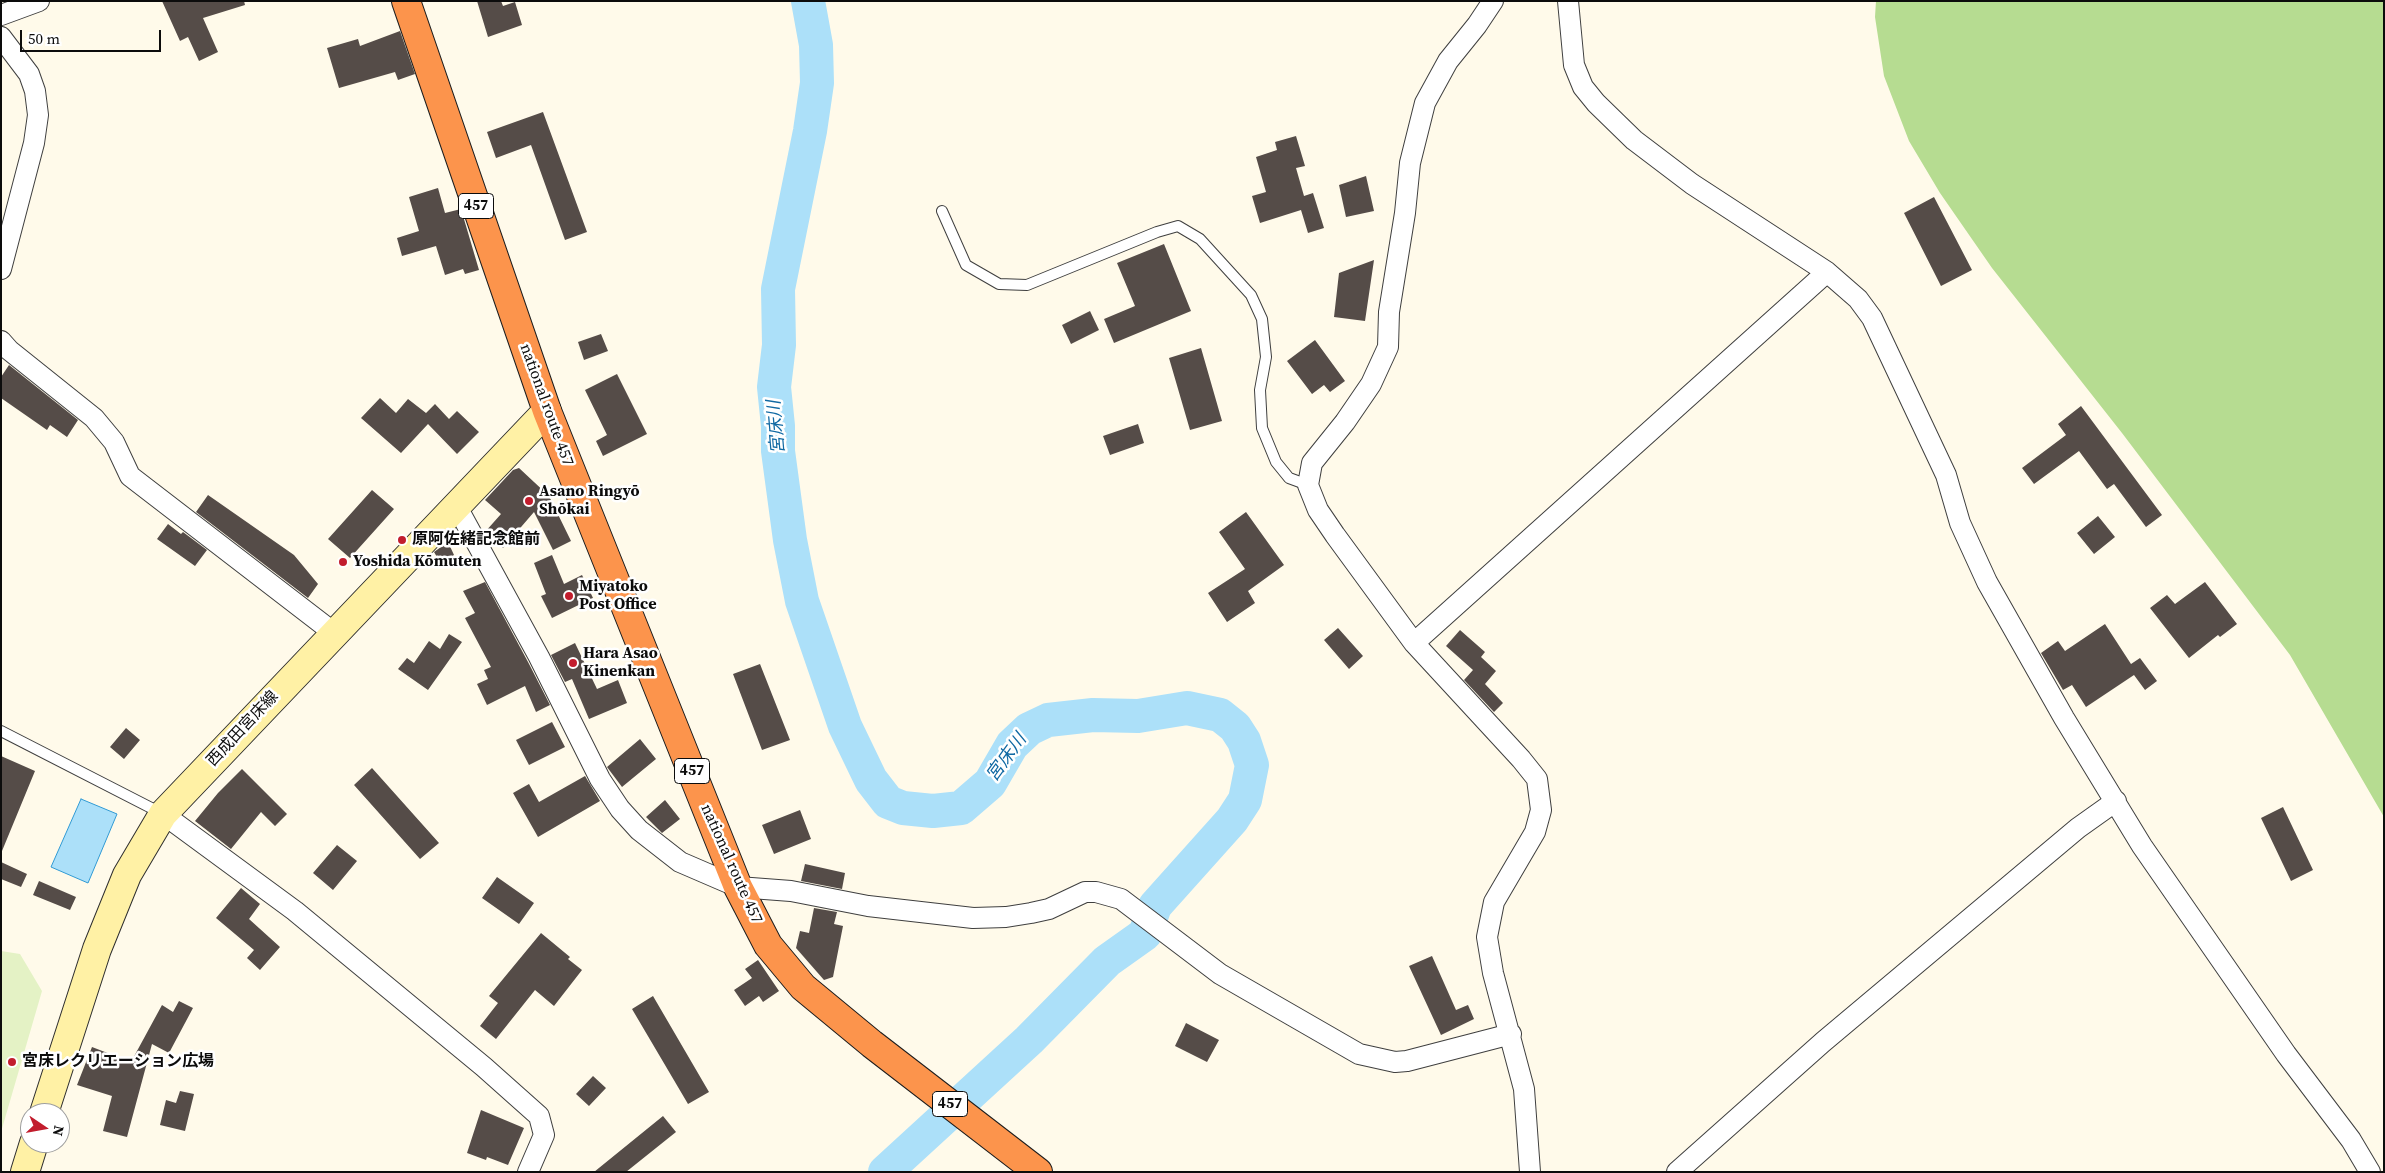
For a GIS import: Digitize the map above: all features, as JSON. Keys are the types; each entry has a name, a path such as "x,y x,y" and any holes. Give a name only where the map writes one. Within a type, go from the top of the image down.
{"highway":[{"name":"national route 457","path":"406,1 547,411 738,887 768,945 802,987 914,1077 986,1130 1038,1172"}],"main road":[{"name":"西成田宮床線","path":"47,1103 97,949 127,875 163,814 547,411"},
{"path":"25,1172 31,1153"}],"street":[{"path":"1,15 39,1"},
{"path":"1493,1 1477,25 1448,61 1425,102 1410,163 1405,213 1389,312 1388,347 1372,384 1312,463 1308,486 1318,510 1414,643 1537,779 1540,810 1535,832 1494,902 1487,937 1493,973 1511,1034 1524,1089 1530,1172"},
{"path":"1568,1 1574,64 1583,87 1596,103 1634,140 1692,184 1827,272 1858,299 1881,334 1925,434 1946,475 1960,523 1987,582 2064,718 2142,846 2286,1054 2350,1140 2370,1172"},
{"path":"1,37 29,74 35,91 38,115 34,142 1,269"},
{"path":"1414,643 1827,272"},
{"path":"1,341 9,350 94,418 114,442 130,476 334,633"},
{"path":"457,507 539,657 600,779 620,809 639,830 680,862 738,887 791,891 876,907 973,918 1006,917 1049,909 1085,892 1110,895 1127,904 1200,961 1342,1047 1359,1054 1395,1062 1407,1061 1511,1034"},
{"path":"1677,1172 1823,1042 2078,828 2116,801"},
{"path":"163,814 295,911 484,1067 539,1116 544,1135 528,1172"}],"lane":[{"path":"942,211 966,266 999,284 1027,285 1157,232 1178,226 1200,239 1250,295 1262,318 1266,357 1260,390 1262,428 1276,462 1289,478 1308,486"},
{"path":"1,731 163,814"}],"green space":[{"path":"1876,1 2384,1 2384,817 2290,655 2122,433 1992,268 1940,193 1909,141 1884,76 1875,17"},
{"name":"宮床レクリエーション広場","path":"1,951 20,954 42,991 1,1132"}],"water":[{"path":"81,799 117,814 88,883 51,867"}],"building":[{"path":"162,1 244,1 245,5 203,18 218,52 199,61 188,37 180,41"},
{"path":"477,1 501,1 503,6 515,2 522,25 488,37"},
{"path":"400,31 415,74 398,80 395,72 339,88 327,48 358,39 360,46"},
{"path":"543,112 587,232 565,240 531,145 496,158 487,132"},
{"path":"1296,136 1305,166 1296,168 1304,196 1313,193 1324,228 1308,233 1301,210 1260,223 1252,196 1266,192 1256,157 1277,150 1275,142"},
{"path":"1366,176 1374,211 1346,217 1339,185"},
{"path":"438,188 445,213 461,209 479,270 465,274 463,269 445,275 436,246 402,256 397,238 419,231 409,197"},
{"path":"1934,197 1972,270 1941,286 1904,213"},
{"path":"1164,244 1191,311 1114,343 1104,319 1135,306 1117,263"},
{"path":"1374,260 1365,321 1334,317 1339,273"},
{"path":"1090,311 1099,330 1071,344 1062,325"},
{"path":"601,334 608,351 584,360 578,342"},
{"path":"1315,340 1345,381 1330,392 1324,385 1312,394 1287,361"},
{"path":"1201,348 1222,421 1190,430 1169,358"},
{"path":"9,365 78,420 67,437 50,425 47,430 1,398 1,377"},
{"path":"617,374 647,434 603,456 596,441 607,435 585,390"},
{"path":"380,398 396,413 408,399 426,413 435,404 449,419 457,411 479,432 457,454 428,424 401,453 361,418"},
{"path":"2081,406 2162,515 2146,527 2114,484 2107,489 2079,451 2034,484 2022,468 2066,435 2058,424"},
{"path":"1138,424 1144,443 1110,455 1103,436"},
{"path":"519,468 549,496 571,541 553,550 534,512 503,548 485,532 501,514 485,500 513,470"},
{"path":"372,490 394,509 350,558 328,539"},
{"path":"208,495 294,555 318,584 308,598 196,512"},
{"path":"1246,512 1284,565 1248,591 1255,603 1227,622 1208,593 1245,569 1219,532"},
{"path":"2098,516 2115,537 2094,554 2077,533"},
{"path":"168,524 181,534 183,532 207,550 195,566 157,539"},
{"path":"448,542 454,555 440,562 434,552"},
{"path":"552,555 564,584 582,575 593,598 552,618 541,596 546,594 534,563"},
{"path":"485,582 550,705 536,712 525,686 487,705 477,684 488,679 484,670 491,667 465,618 475,613 463,591"},
{"path":"2205,582 2237,624 2220,637 2218,635 2189,658 2150,608 2167,595 2175,604"},
{"path":"2105,624 2131,664 2140,658 2157,681 2145,690 2134,675 2086,707 2072,685 2063,690 2041,653 2058,641 2065,651"},
{"path":"1338,628 1363,656 1349,669 1324,640"},
{"path":"1460,630 1485,652 1481,657 1496,671 1485,684 1503,703 1494,712 1464,680 1473,670 1446,646"},
{"path":"449,634 462,642 428,690 398,669 407,658 414,663 429,641 440,649"},
{"path":"575,643 597,689 618,680 627,703 589,719 572,679 565,682 551,655"},
{"path":"760,664 790,740 762,750 733,674"},
{"path":"552,722 565,747 529,765 516,740"},
{"path":"126,728 140,740 124,759 110,747"},
{"path":"640,739 656,759 622,787 607,767"},
{"path":"1,756 35,771 2,851 1,851"},
{"path":"372,768 439,843 420,859 354,785"},
{"path":"242,769 287,814 275,826 261,812 231,849 195,821 218,793"},
{"path":"585,776 600,801 538,837 513,793 529,784 539,802"},
{"path":"665,800 680,819 662,833 646,817"},
{"path":"2283,807 2313,870 2291,881 2261,818"},
{"path":"800,810 811,839 774,854 762,825"},
{"path":"337,845 357,861 333,890 313,873"},
{"path":"1,862 27,874 21,887 1,879"},
{"path":"805,864 845,873 842,889 801,881"},
{"path":"497,877 534,903 519,924 482,898"},
{"path":"39,881 76,897 70,910 33,895"},
{"path":"241,888 260,904 249,919 280,947 260,970 247,958 254,950 216,918"},
{"path":"814,908 837,912 834,924 843,926 833,977 824,980 796,948 800,931 809,933"},
{"path":"541,933 570,957 568,959 582,970 554,1006 535,990 496,1039 480,1026 498,1003 489,996"},
{"path":"1432,956 1456,1010 1468,1005 1474,1019 1441,1035 1409,966"},
{"path":"758,960 779,991 763,1002 759,996 745,1006 734,990 752,978 745,969"},
{"path":"653,996 709,1092 688,1104 632,1009"},
{"path":"179,1001 193,1008 169,1053 152,1044 127,1137 103,1131 112,1096 77,1085 92,1047 131,1062 162,1005 173,1012"},
{"path":"1186,1023 1219,1040 1207,1062 1175,1046"},
{"path":"593,1076 606,1088 589,1106 576,1094"},
{"path":"180,1091 194,1094 185,1131 160,1125 166,1100 176,1103"},
{"path":"481,1110 524,1128 508,1165 487,1157 486,1160 467,1153"},
{"path":"663,1116 676,1132 626,1172 594,1172"}],"waterway":[{"name":"宮床川","path":"808,1 816,45 817,83 810,131 778,289 779,345 774,387 778,426 778,451 790,540 802,601 845,726 871,780 888,802 903,808 933,811 961,808 990,783 1012,745 1029,729 1048,720 1093,715 1138,716 1187,708 1220,715 1235,727 1244,741 1252,765 1245,800 1232,820 1155,906 1145,934 1107,961 1029,1040 885,1172"}],"place":[{"name":"Asano Ringyō Shōkai","path":"529,501"},
{"name":"原阿佐緒記念館前","path":"402,540"},
{"name":"Yoshida Kōmuten","path":"343,562"},
{"name":"Miyatoko Post Office","path":"569,596"},
{"name":"Hara Asao Kinenkan","path":"573,663"},
{"name":"宮床レクリエーション広場","path":"12,1062"}]}
